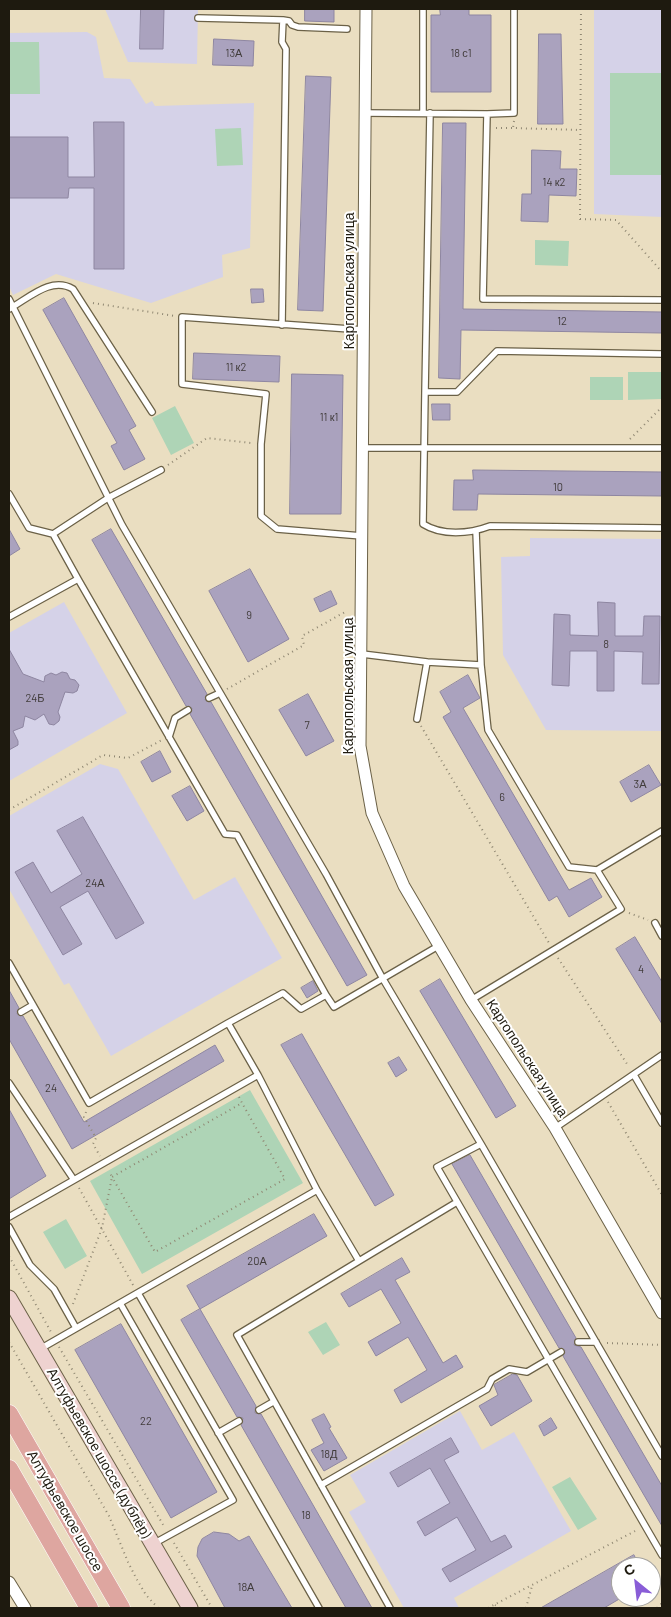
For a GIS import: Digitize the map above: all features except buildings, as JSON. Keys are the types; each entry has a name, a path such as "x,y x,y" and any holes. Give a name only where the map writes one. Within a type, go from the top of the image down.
{"main road":[{"name":"Алтуфьевское шоссе (дублёр)","path":"9,1298 190,1608"},
{"name":"Алтуфьевское шоссе","path":"9,1414 121,1608"},
{"name":"Алтуфьевское шоссе","path":"9,1469 89,1608"}],"street":[{"name":"Каргопольская улица","path":"366,9 364,448 360,746 372,812 404,886 471,1000 555,1128 662,1313"},
{"path":"9,1582 25,1608"}],"lane":[{"path":"423,9 426,113 426,392 423,524 435,531 476,532 490,526 662,528"},
{"path":"365,113 514,114 514,9"},
{"path":"198,18 283,20 289,21 292,25 298,27 346,29"},
{"path":"282,324 286,48 282,42 283,20"},
{"path":"487,114 483,299 662,300"},
{"path":"11,308 51,284 66,285 74,289 152,412"},
{"path":"9,299 11,308 108,498 326,874 383,979 662,1456"},
{"path":"362,536 277,528 261,516 261,444 266,394 182,384 182,317 364,330"},
{"path":"426,392 457,392 497,351 662,354"},
{"path":"364,448 662,448"},
{"path":"53,534 108,498 161,470"},
{"path":"9,494 29,528 53,534 225,834 237,834 334,1007 440,945"},
{"path":"476,532 481,665 488,730 569,867 597,870 662,831"},
{"path":"9,617 78,579"},
{"path":"362,654 427,662 481,665"},
{"path":"417,719 427,662"},
{"path":"209,698 220,692"},
{"path":"169,737 175,718 188,710"},
{"path":"471,1000 621,909 597,870"},
{"path":"655,923 662,936"},
{"path":"9,963 89,1102 282,993 301,1009 326,995"},
{"path":"21,1012 33,1005"},
{"path":"228,1023 258,1075 317,1190 359,1261"},
{"path":"555,1128 662,1054"},
{"path":"634,1074 662,1123"},
{"path":"9,1217 258,1075"},
{"path":"9,1083 74,1180"},
{"path":"481,1144 437,1167 662,1555"},
{"path":"38,1350 317,1190"},
{"path":"390,1608 237,1335 458,1202"},
{"path":"9,1227 30,1265 54,1290 76,1328"},
{"path":"138,1293 319,1608"},
{"path":"120,1303 233,1500 152,1545"},
{"path":"578,1342 596,1342"},
{"path":"321,1484 487,1389 492,1379 509,1369 527,1372 561,1352"},
{"path":"258,1410 273,1402"},
{"path":"218,1433 239,1421"}],"path":[{"path":"581,9 580,219 616,220 662,272"},
{"path":"513,128 514,114"},
{"path":"486,128 581,130"},
{"path":"83,302 182,317"},
{"path":"622,448 662,407"},
{"path":"161,470 207,438 261,444"},
{"path":"220,692 304,645 302,636 345,612"},
{"path":"417,719 553,949 634,1074"},
{"path":"9,810 103,755 128,758 169,737"},
{"path":"621,909 655,923"},
{"path":"89,1102 84,1117 96,1138 93,1144 155,1252 285,1179 234,1088"},
{"path":"604,1095 662,1195"},
{"path":"69,1315 102,1228 112,1177 242,1103"},
{"path":"74,1180 138,1293"},
{"path":"9,1256 212,1608"},
{"path":"9,1342 110,1516 128,1562 146,1595 158,1608"},
{"path":"596,1342 662,1345"},
{"path":"488,1608 644,1526"},
{"path":"526,1608 532,1585"},
{"path":"656,1608 662,1603"},
{"path":"495,1605 500,1608"}],"shaded area":[{"path":"105,9 198,9 197,64 128,62"},
{"path":"594,9 662,9 662,217 594,214"},
{"path":"87,32 96,37 104,78 130,79 146,104 152,101 155,106 254,103 250,248 222,255 223,277 151,303 56,274 13,295 9,286 9,33"},
{"path":"530,538 662,539 662,731 546,730 503,655 501,557 530,556"},
{"path":"64,602 127,713 9,781 9,633"},
{"path":"100,764 118,769 194,900 235,877 282,958 111,1056 69,983 64,985 9,889 9,816"},
{"path":"460,1411 482,1450 514,1432 571,1531 454,1598 459,1608 404,1608 349,1512 366,1502 350,1475"}],"green space":[{"path":"9,42 39,42 40,94 9,94"},
{"path":"610,73 661,73 661,175 610,175"},
{"path":"241,128 243,165 217,166 215,129"},
{"path":"535,240 569,241 568,266 535,265"},
{"path":"628,372 662,372 662,399 628,400"},
{"path":"590,377 623,377 623,400 590,400"},
{"path":"175,406 194,443 171,455 152,418"},
{"path":"250,1090 303,1183 142,1274 90,1181"},
{"path":"66,1219 87,1256 65,1269 43,1232"},
{"path":"326,1322 340,1345 323,1355 308,1332"},
{"path":"570,1477 597,1519 578,1530 552,1487"}]}
